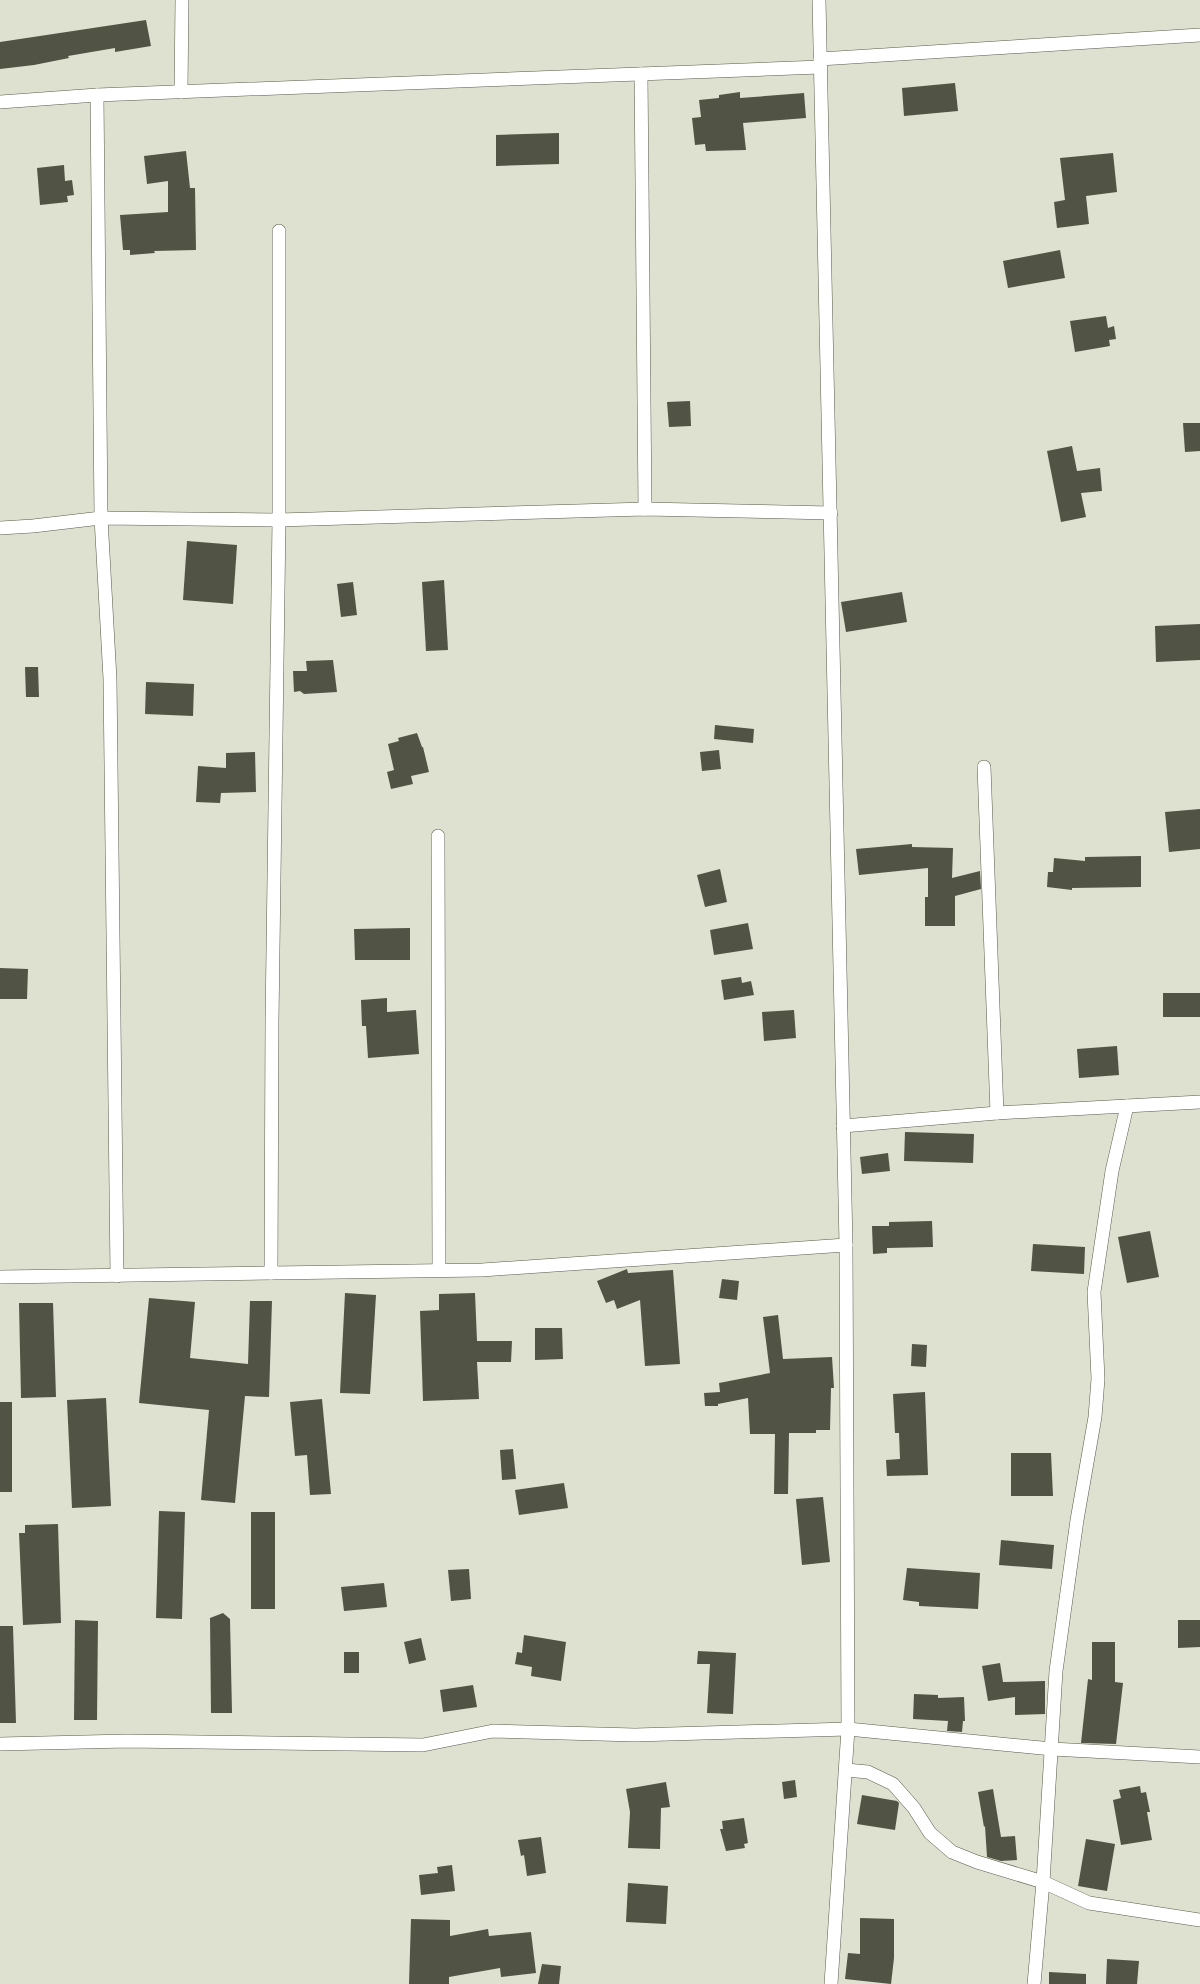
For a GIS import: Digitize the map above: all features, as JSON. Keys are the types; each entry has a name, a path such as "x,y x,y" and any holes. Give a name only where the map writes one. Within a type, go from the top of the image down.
{"street":[{"path":"181,92 182,0"},
{"path":"819,0 846,1245 848,1729 831,1984"},
{"path":"0,102 96,95 641,74 1200,36"},
{"path":"641,74 645,509"},
{"path":"96,95 102,518 110,679 117,1276"},
{"path":"271,1273 272,1021 279,520 279,231"},
{"path":"0,528 34,526 102,518 279,520 645,509 831,513"},
{"path":"984,767 997,1113"},
{"path":"438,836 439,1270"},
{"path":"843,1126 997,1113 1200,1102"},
{"path":"1034,1984 1044,1882 1056,1671 1077,1520 1096,1409 1098,1379 1094,1292 1112,1171 1127,1106"},
{"path":"0,1277 482,1270 846,1245"},
{"path":"0,1744 127,1741 423,1745 492,1731 635,1735 848,1729 1052,1749 1200,1757"},
{"path":"846,1770 868,1772 893,1784 914,1808 930,1833 952,1852 977,1862 1044,1882 1090,1903 1200,1920"}],"building":[{"path":"146,20 151,46 115,52 115,48 68,56 69,58 34,65 0,69 0,42"},
{"path":"955,83 958,111 904,116 902,88"},
{"path":"740,92 740,98 804,93 806,118 743,123 746,150 706,151 705,144 695,145 692,118 701,117 699,100 719,98 719,95"},
{"path":"559,133 559,164 496,166 496,135"},
{"path":"186,151 190,188 195,188 196,250 154,251 155,253 130,255 130,250 123,250 120,215 168,212 168,181 147,184 144,156"},
{"path":"1113,153 1117,192 1086,196 1089,224 1057,228 1054,202 1065,200 1060,158"},
{"path":"64,165 65,181 72,180 74,195 67,196 68,202 40,205 37,168"},
{"path":"1060,250 1065,278 1008,288 1003,261"},
{"path":"1106,316 1108,328 1114,326 1116,339 1109,340 1110,346 1075,352 1070,321"},
{"path":"690,401 691,426 669,427 667,402"},
{"path":"1183,423 1200,423 1200,451 1185,452"},
{"path":"1072,446 1077,471 1100,468 1102,491 1081,493 1086,517 1061,522 1047,451"},
{"path":"187,541 237,545 233,604 183,600"},
{"path":"444,580 448,650 426,651 422,582"},
{"path":"353,582 357,615 341,617 337,584"},
{"path":"902,592 907,622 846,632 841,602"},
{"path":"1200,624 1200,660 1156,662 1155,626"},
{"path":"333,660 337,692 304,694 300,691 294,692 293,671 307,671 306,661"},
{"path":"25,667 38,667 39,697 26,697"},
{"path":"146,682 194,684 193,716 145,714"},
{"path":"715,725 754,729 753,743 714,739"},
{"path":"417,733 423,747 429,772 411,776 413,784 391,789 387,772 394,770 388,744 399,741 398,738"},
{"path":"719,750 721,769 702,771 700,752"},
{"path":"255,752 256,792 221,793 220,803 196,802 198,766 226,768 226,753"},
{"path":"1200,809 1200,849 1169,852 1165,812"},
{"path":"912,844 912,847 953,848 952,878 980,871 981,889 955,896 955,926 925,926 925,897 928,897 928,868 859,875 856,849"},
{"path":"1141,856 1141,887 1072,888 1072,890 1047,887 1048,872 1053,872 1054,858 1085,861 1085,857"},
{"path":"720,869 727,902 705,907 697,875"},
{"path":"748,923 753,949 714,955 710,930"},
{"path":"410,928 410,960 355,960 354,929"},
{"path":"0,968 28,969 27,999 0,999"},
{"path":"741,977 742,983 751,981 754,995 724,1000 721,980"},
{"path":"1163,993 1200,993 1200,1017 1163,1017"},
{"path":"387,998 387,1012 416,1010 419,1054 368,1058 366,1026 362,1026 361,1000"},
{"path":"794,1010 796,1038 764,1041 762,1012"},
{"path":"1117,1046 1119,1075 1079,1078 1077,1049"},
{"path":"905,1132 974,1134 973,1163 904,1161"},
{"path":"888,1153 890,1171 862,1174 860,1157"},
{"path":"932,1221 933,1247 887,1248 887,1253 873,1254 872,1226 889,1226 889,1222"},
{"path":"1150,1231 1159,1277 1127,1283 1118,1237"},
{"path":"1033,1244 1085,1247 1084,1274 1031,1271"},
{"path":"627,1269 628,1273 673,1270 680,1364 645,1366 640,1300 617,1309 614,1300 606,1303 597,1281"},
{"path":"722,1279 739,1281 737,1300 719,1298"},
{"path":"345,1293 376,1295 370,1394 340,1393"},
{"path":"475,1293 477,1341 512,1341 511,1362 477,1362 479,1399 423,1401 420,1311 439,1310 439,1294"},
{"path":"149,1298 195,1302 190,1358 248,1364 250,1301 272,1301 269,1397 245,1396 235,1503 201,1500 209,1410 139,1403"},
{"path":"19,1303 53,1303 56,1397 21,1398"},
{"path":"778,1315 783,1359 832,1357 834,1388 831,1388 830,1430 816,1430 816,1433 789,1433 788,1494 774,1494 775,1434 750,1434 748,1398 718,1404 718,1406 705,1406 704,1393 720,1392 719,1383 770,1373 763,1317"},
{"path":"535,1328 562,1328 563,1359 535,1360"},
{"path":"912,1344 927,1345 926,1367 911,1366"},
{"path":"925,1392 928,1475 887,1476 886,1460 900,1459 899,1433 895,1433 893,1394"},
{"path":"106,1398 111,1506 72,1508 67,1400"},
{"path":"322,1399 331,1494 310,1495 307,1455 295,1456 290,1402"},
{"path":"0,1402 12,1402 12,1492 0,1492"},
{"path":"513,1449 516,1479 502,1480 500,1450"},
{"path":"1011,1453 1051,1453 1053,1496 1011,1496"},
{"path":"564,1483 568,1508 519,1515 515,1490"},
{"path":"823,1497 830,1562 802,1565 796,1499"},
{"path":"159,1511 185,1512 182,1619 156,1618"},
{"path":"251,1512 275,1512 275,1609 251,1609"},
{"path":"58,1524 61,1623 23,1625 19,1533 25,1533 25,1525"},
{"path":"1001,1540 1054,1545 1052,1569 999,1565"},
{"path":"907,1568 980,1573 978,1609 919,1606 919,1602 903,1600"},
{"path":"469,1569 471,1599 451,1601 448,1570"},
{"path":"384,1583 387,1607 344,1611 341,1587"},
{"path":"223,1613 230,1619 232,1713 211,1713 210,1618"},
{"path":"75,1620 98,1621 97,1720 74,1720"},
{"path":"1178,1620 1200,1620 1200,1647 1178,1648"},
{"path":"0,1626 13,1626 16,1723 0,1723"},
{"path":"524,1635 566,1642 561,1681 531,1676 532,1667 515,1664 517,1652 522,1653"},
{"path":"421,1638 426,1660 409,1664 404,1642"},
{"path":"1092,1642 1115,1642 1115,1682 1123,1683 1116,1744 1081,1743 1088,1679 1092,1680"},
{"path":"698,1651 736,1653 733,1714 707,1713 710,1664 697,1664"},
{"path":"344,1652 359,1652 359,1673 344,1673"},
{"path":"1000,1663 1003,1682 1045,1681 1045,1714 1015,1715 1015,1697 988,1701 982,1666"},
{"path":"473,1685 477,1707 443,1712 440,1690"},
{"path":"914,1694 938,1695 938,1698 964,1697 965,1721 963,1721 962,1732 947,1731 948,1721 913,1719"},
{"path":"795,1780 797,1797 784,1799 782,1782"},
{"path":"666,1782 670,1807 661,1808 660,1849 628,1848 630,1812 626,1789"},
{"path":"1140,1786 1141,1793 1146,1792 1150,1812 1147,1812 1152,1840 1121,1845 1113,1800 1121,1798 1119,1790"},
{"path":"993,1789 1001,1837 1015,1836 1017,1860 1001,1861 987,1857 985,1826 984,1827 978,1792"},
{"path":"862,1795 897,1801 899,1803 895,1830 857,1824"},
{"path":"744,1818 748,1843 744,1844 745,1848 726,1851 720,1829 723,1829 722,1821"},
{"path":"541,1837 546,1873 527,1876 524,1855 521,1856 518,1840"},
{"path":"1086,1839 1115,1844 1107,1891 1078,1886"},
{"path":"452,1865 455,1891 421,1895 419,1875 438,1873 437,1867"},
{"path":"628,1883 668,1886 666,1924 626,1922"},
{"path":"860,1918 894,1919 894,1958 891,1984 845,1979 848,1953 860,1954"},
{"path":"411,1919 450,1920 450,1936 488,1929 489,1936 531,1932 536,1973 501,1977 500,1968 449,1977 449,1984 409,1984"},
{"path":"1107,1959 1139,1961 1137,1984 1106,1984"},
{"path":"542,1964 561,1966 559,1984 538,1984"},
{"path":"1049,1972 1086,1974 1086,1984 1049,1984"}]}
